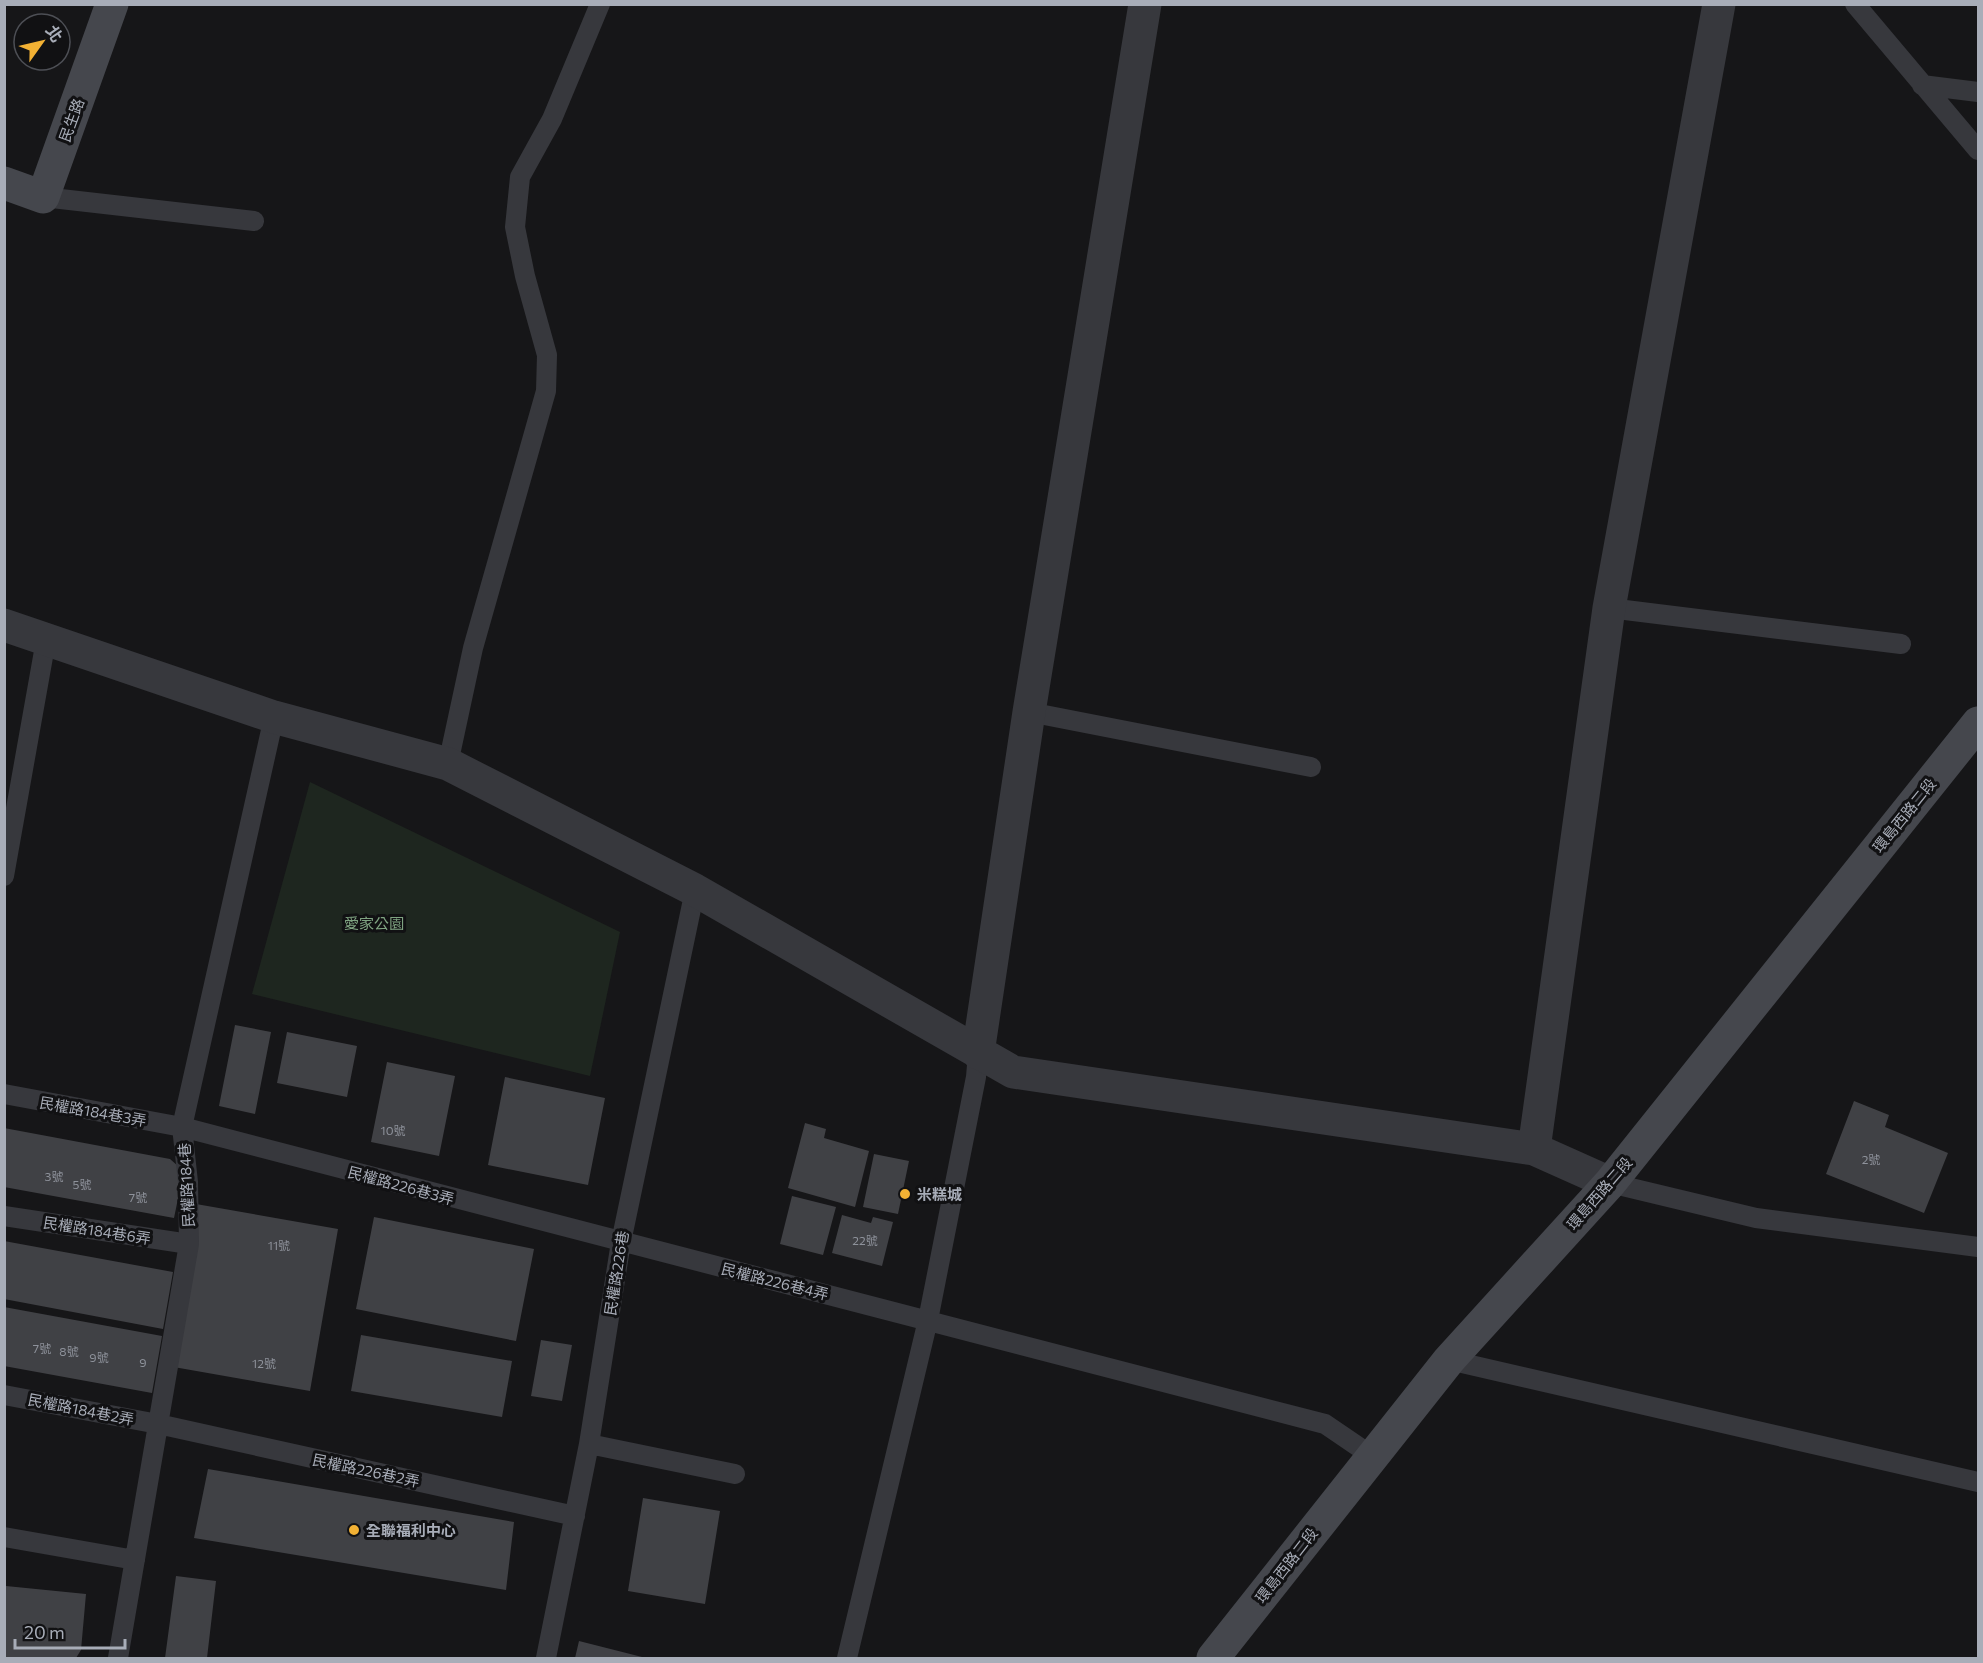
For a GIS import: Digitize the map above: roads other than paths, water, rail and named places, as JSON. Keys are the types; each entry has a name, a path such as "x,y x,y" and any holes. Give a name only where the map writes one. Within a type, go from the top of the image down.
{"main road":[{"name":"民生路","path":"43,197 112,4"},
{"path":"4,183 43,197"},
{"name":"環島西路二段","path":"1213,1659 1449,1360 1610,1183 1978,723"}],"street":[{"path":"978,1053 1029,712 1145,4"},
{"path":"1534,1149 1609,608 1719,4"},
{"path":"4,625 274,717 448,764 695,890 1013,1072 1534,1149 1610,1183"}],"lane":[{"path":"448,764 473,648 546,391 547,356 525,276 515,227 520,177 552,119 600,4"},
{"path":"1855,4 1978,150"},
{"path":"1922,85 1978,92"},
{"path":"43,197 254,221"},
{"path":"1609,608 1901,644"},
{"path":"4,876 46,640"},
{"path":"1029,712 1311,767"},
{"name":"民權路184巷","path":"118,1659 189,1244 188,1182 182,1127 274,717"},
{"name":"民權路226巷","path":"546,1659 589,1444 621,1242 695,890"},
{"path":"847,1659 928,1320 976,1077 978,1053"},
{"name":"民權路184巷3弄","path":"4,1094 182,1127"},
{"name":"民權路226巷3弄","path":"182,1127 621,1242"},
{"path":"1610,1183 1756,1218 1978,1247"},
{"name":"民權路184巷6弄","path":"4,1216 189,1244"},
{"name":"民權路226巷4弄","path":"621,1242 1325,1424 1372,1456"},
{"path":"1449,1360 1978,1482"},
{"name":"民權路184巷2弄","path":"4,1395 158,1424"},
{"name":"民權路226巷2弄","path":"158,1424 575,1516"},
{"path":"589,1444 735,1474"},
{"path":"4,1537 135,1560"}],"place":[{"name":"米糕城","path":"905,1194"},
{"name":"全聯福利中心","path":"354,1530"}],"park label":[{"name":"愛家公園","path":"374,923"}]}
